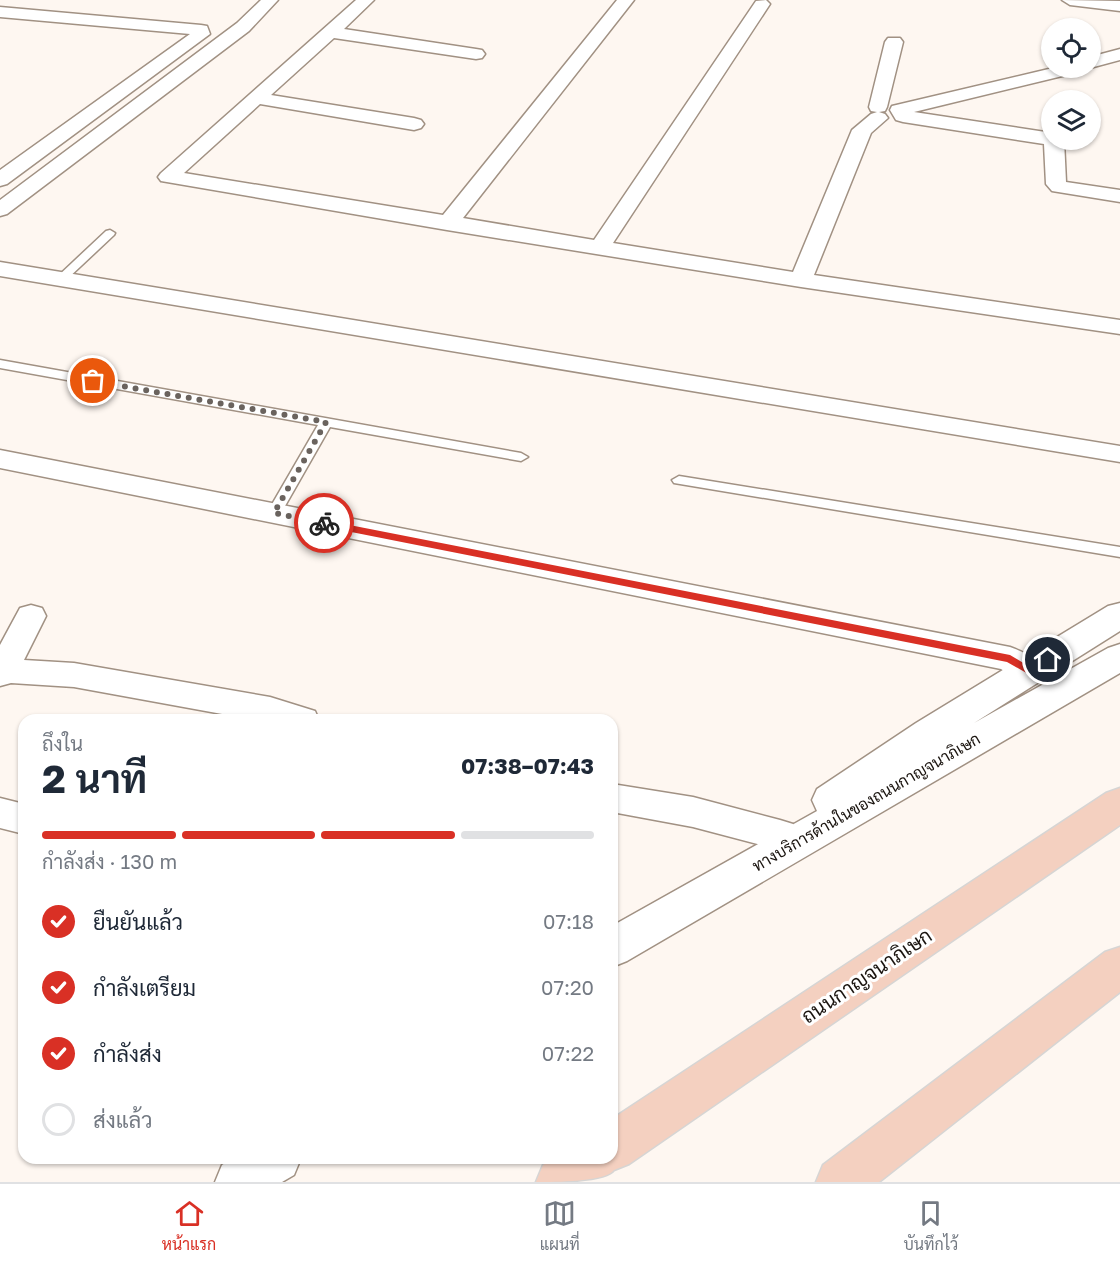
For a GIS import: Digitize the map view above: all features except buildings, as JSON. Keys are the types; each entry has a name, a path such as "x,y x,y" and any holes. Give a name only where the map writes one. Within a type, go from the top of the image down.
{"highway":[{"name":"ถนนกาญจนาภิเษก","path":"618,1143 1120,804"},
{"path":"840,1182 1120,966"},
{"path":"560,1182 586,1164"}],"main road":[{"path":"697,899 780,835 929,733 1120,615"},
{"name":"ทางบริการด้านในของถนนกาญจนาภิเษก","path":"618,945 1120,657"},
{"path":"239,1182 268,1164"}],"street":[{"path":"0,210 243,27 270,0"},
{"path":"366,0 168,177 801,280 1120,327"},
{"path":"447,224 626,0"},
{"path":"1070,0 1120,6"},
{"path":"599,248 762,4"},
{"path":"0,12 192,29 201,30 201,34 0,180"},
{"path":"330,32 476,54"},
{"path":"801,280 862,130 878,113 894,42"},
{"path":"1101,60 1120,54"},
{"path":"1101,64 1120,69"},
{"path":"878,113 893,120 901,113 1041,76"},
{"path":"256,98 414,124"},
{"path":"901,113 1041,137"},
{"path":"1053,150 1056,184 1059,187 1120,196"},
{"path":"0,269 1120,454"},
{"path":"0,459 1010,659 1030,672"},
{"path":"31,616 1,672 74,675 283,714"},
{"path":"618,799 693,812 780,835"},
{"path":"0,813 18,818"}],"lane":[{"path":"61,279 110,233"},
{"path":"0,364 521,457"},
{"path":"274,513 326,422"},
{"path":"679,480 1120,552"}],"way so far":[{"path":"93,381 326,422 274,513 324,523"}],"route":[{"path":"324,523 1010,659 1030,672 1048,660"}]}
